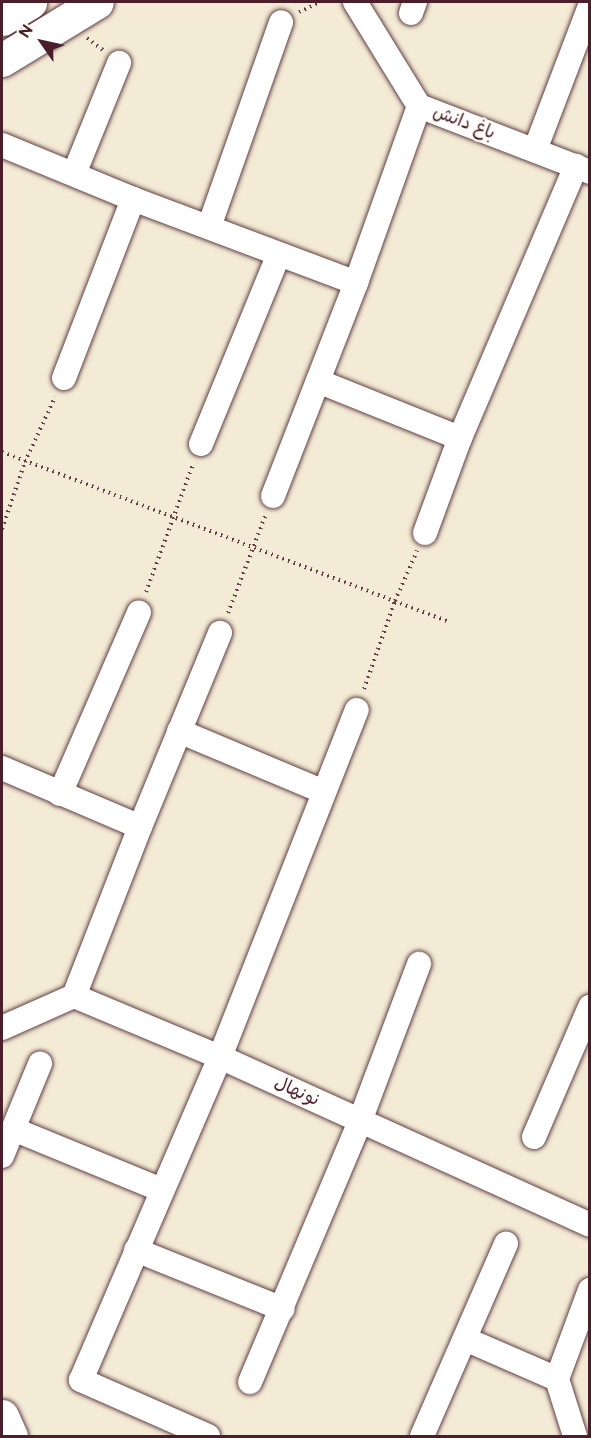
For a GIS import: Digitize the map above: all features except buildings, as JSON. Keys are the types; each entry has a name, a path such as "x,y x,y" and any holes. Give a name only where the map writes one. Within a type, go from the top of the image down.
{"main road":[{"path":"2,19 30,2"},
{"path":"2,60 97,2"},
{"path":"2,1416 10,1437"}],"street":[{"name":"باغ دانش","path":"356,2 419,106 583,169"},
{"path":"535,150 590,6"},
{"path":"209,227 281,21"},
{"path":"74,174 119,63"},
{"path":"273,496 356,283 419,106"},
{"path":"2,145 133,199 356,283"},
{"path":"425,533 460,438 583,169"},
{"path":"64,378 133,199"},
{"path":"201,444 279,254"},
{"path":"318,381 460,438"},
{"path":"60,794 139,612"},
{"path":"2,1028 75,996 140,827 220,633"},
{"path":"208,1437 81,1380 220,1057 357,710"},
{"path":"179,731 324,792"},
{"path":"2,768 140,827"},
{"path":"250,1382 283,1309 360,1121 419,964"},
{"name":"نونهال","path":"75,996 220,1057 590,1225"},
{"path":"534,1137 590,1007"},
{"path":"2,1156 40,1064"},
{"path":"13,1129 162,1190"},
{"path":"422,1437 506,1244"},
{"path":"136,1250 283,1309"},
{"path":"575,1437 557,1379 590,1290"},
{"path":"465,1339 557,1379"}],"path":[{"path":"65,21 119,63"},
{"path":"2,529 25,462 64,378"},
{"path":"139,612 171,518 201,444"},
{"path":"2,452 171,518 448,621"},
{"path":"220,633 273,496"},
{"path":"357,710 395,601 425,533"}]}
